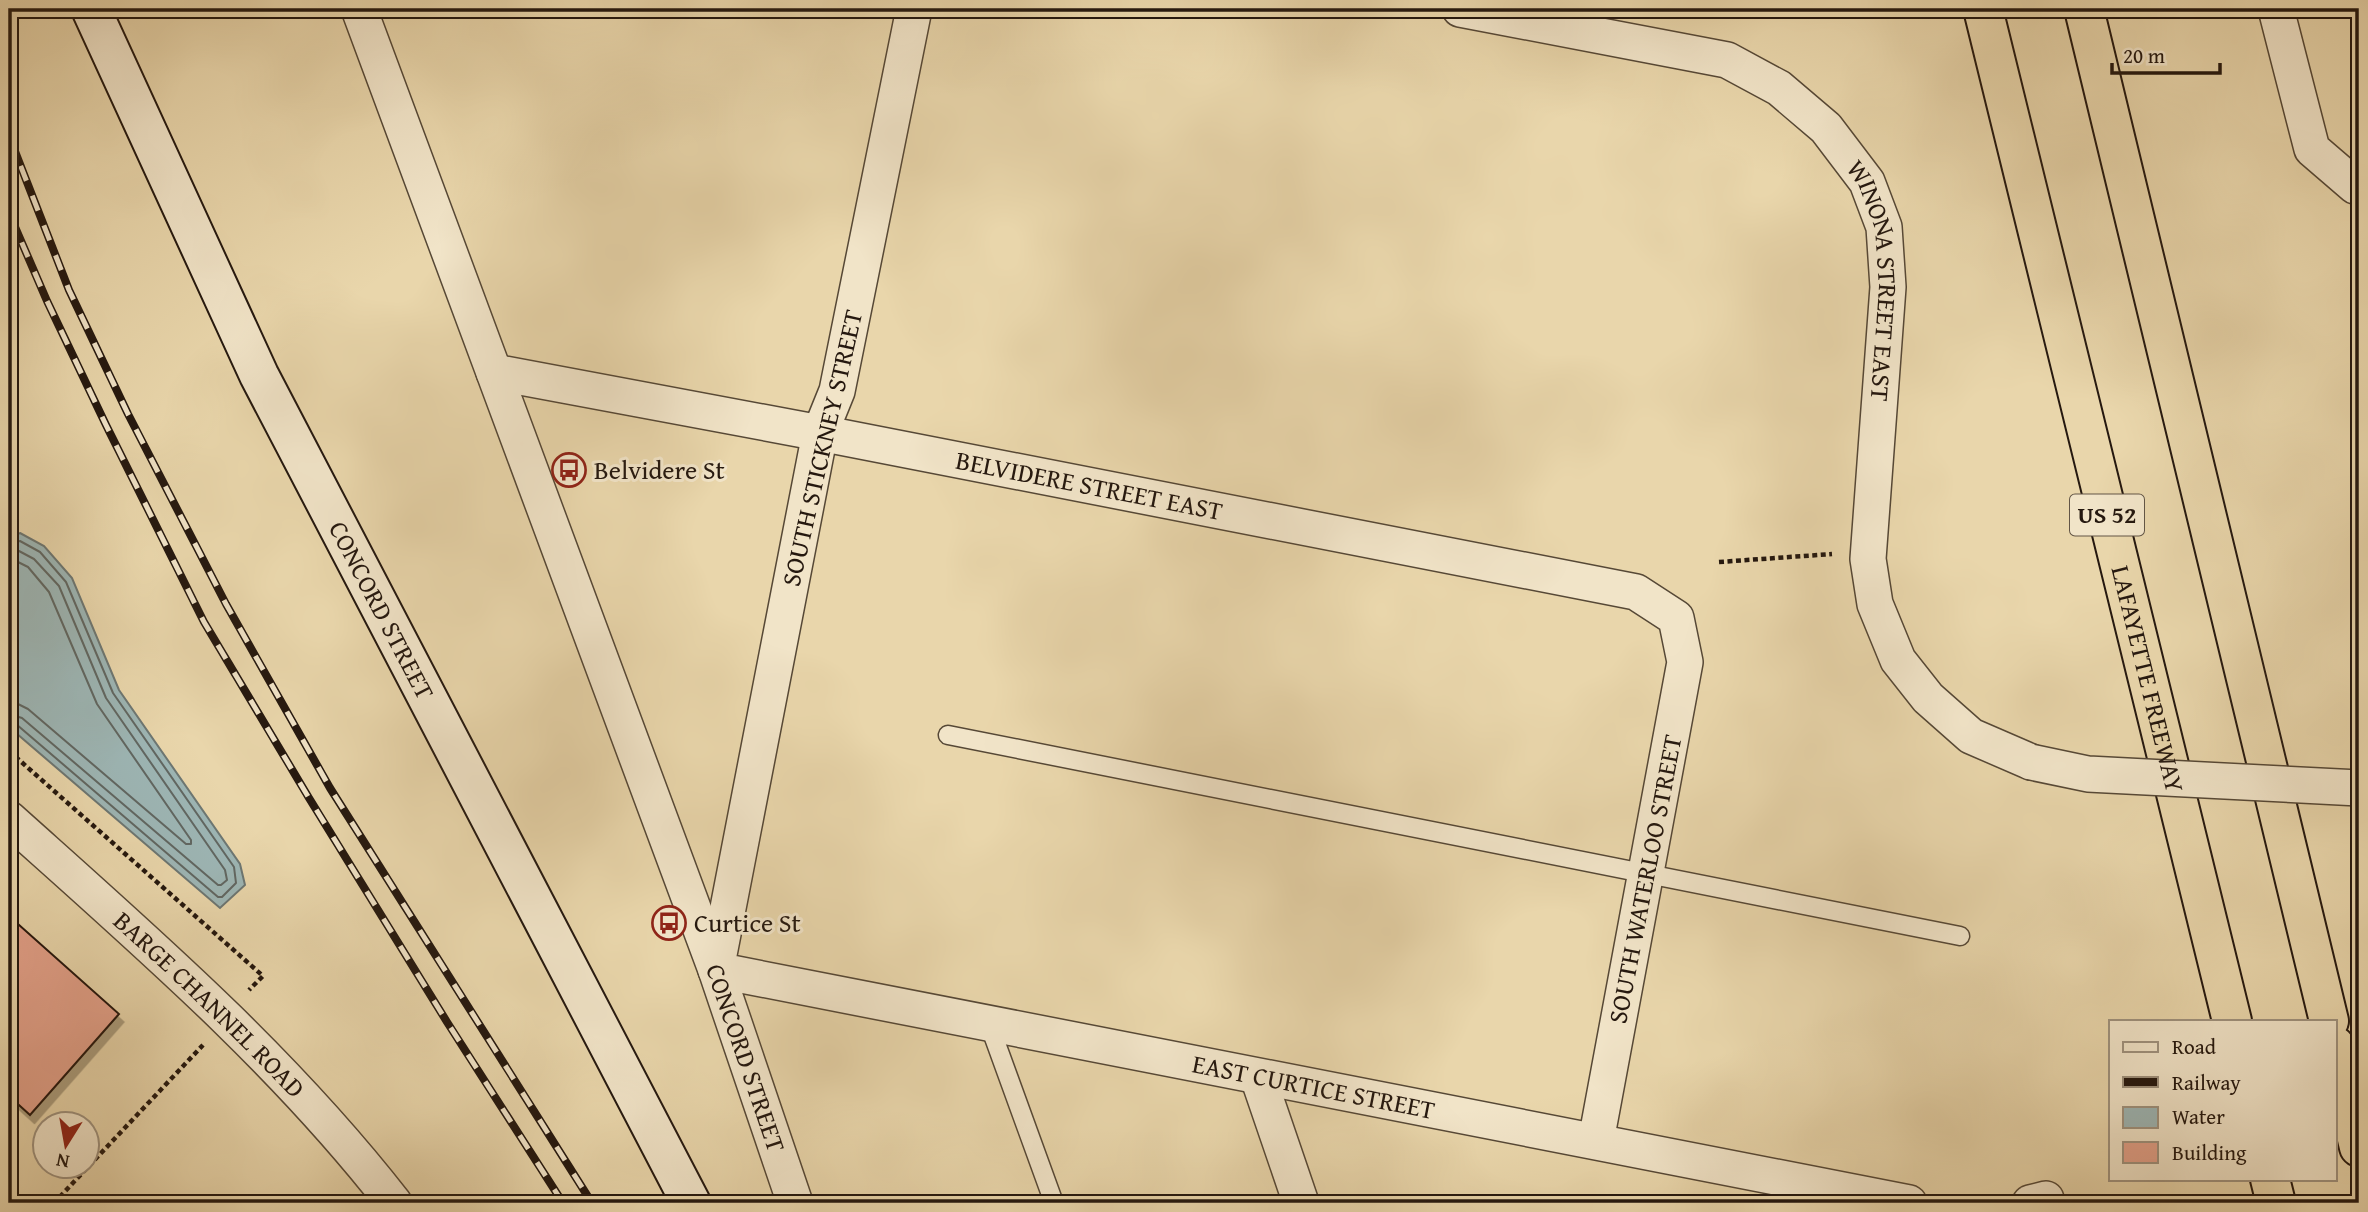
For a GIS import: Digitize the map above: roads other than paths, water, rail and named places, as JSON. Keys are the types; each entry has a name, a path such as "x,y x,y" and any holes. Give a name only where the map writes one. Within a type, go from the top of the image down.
{"highway":[{"name":"LAFAYETTE FREEWAY","path":"1983,9 2232,1020"},
{"path":"2084,9 2329,1020"},
{"path":"2336,1050 2359,1147"},
{"path":"2270,1180 2276,1203"}],"main road":[{"name":"CONCORD STREET","path":"91,9 259,375 691,1203"}],"street":[{"name":"CONCORD STREET","path":"359,9 716,970 795,1203"},
{"name":"SOUTH STICKNEY STREET","path":"716,970 820,433 837,391 914,9"},
{"name":"WINONA STREET EAST","path":"1460,9 1727,60 1779,88 1826,128 1867,183 1884,227 1888,287 1868,559 1875,604 1898,660 1928,698 1971,736 2031,762 2088,774 2359,788"},
{"path":"2276,9 2312,149 2359,187"},
{"name":"BELVIDERE STREET EAST","path":"494,372 1636,593 1676,618"},
{"name":"SOUTH WATERLOO STREET","path":"1596,1141 1685,662 1676,618"},
{"name":"BARGE CHANNEL ROAD","path":"9,819 220,1010 299,1091 394,1203"},
{"name":"EAST CURTICE STREET","path":"716,970 1909,1203"},
{"path":"1258,1077 1301,1203"}],"lane":[{"path":"948,735 1960,936"},
{"path":"989,1024 1054,1203"}],"water":[{"path":"20,533 44,546 72,578 119,690 240,864 245,885 220,908 9,727 9,538"}],"railway":[{"path":"9,136 69,290 128,414 226,604 330,788 592,1203"},
{"path":"9,213 106,425 204,622 447,1022 563,1203"}],"place":[{"name":"Belvidere St","path":"569,470"},
{"name":"Curtice St","path":"669,923"}]}
